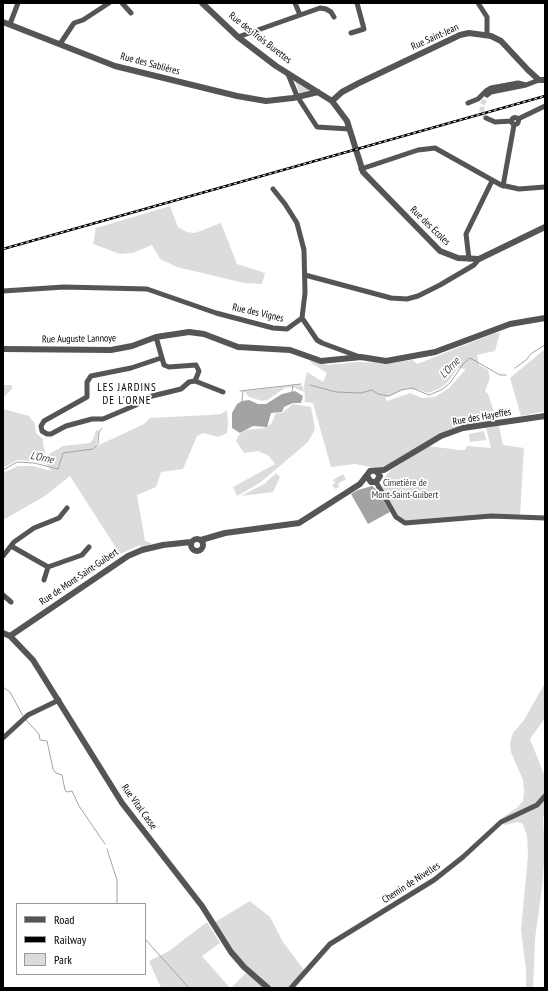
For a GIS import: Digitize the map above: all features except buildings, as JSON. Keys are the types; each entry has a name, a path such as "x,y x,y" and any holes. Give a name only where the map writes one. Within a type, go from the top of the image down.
{"street":[{"path":"10,24 18,3"},
{"path":"60,44 74,23 82,20 109,3"},
{"path":"122,3 131,13"},
{"name":"Rue des Trois Burettes","path":"202,3 238,37 288,73 318,92"},
{"path":"295,3 300,15"},
{"path":"351,33 364,29 357,3"},
{"path":"478,3 487,17 487,35"},
{"path":"238,37 320,8 331,12 334,18"},
{"name":"Rue des Sablières","path":"3,22 115,66 237,96 266,101 318,92"},
{"name":"Rue Saint-Jean","path":"332,101 342,92 359,83 460,35 469,33 487,35 501,41 542,80 526,85 518,83 491,88 478,99 468,103"},
{"path":"67,47 68,34"},
{"path":"288,73 297,96 317,127 350,130"},
{"path":"487,95 494,91 526,85"},
{"name":"Rue des Ecoles","path":"318,92 332,101 342,112 350,130 361,167 436,248 452,257 469,260 479,259 545,227"},
{"path":"503,186 514,118 518,119 545,106"},
{"path":"486,118 495,122 513,123"},
{"path":"361,167 428,147 435,148 503,186 519,188 545,187"},
{"path":"469,260 467,232 492,181"},
{"path":"273,189 297,223 304,250 305,263 302,318 317,340 322,343 361,357 386,361 435,352 510,324 545,318"},
{"path":"305,275 391,298 407,299 418,296 440,285 474,266 479,259"},
{"name":"Rue des Vignes","path":"3,291 42,288 147,288 216,313 277,329 288,328 302,318"},
{"name":"Rue Auguste Lannoye","path":"3,349 111,350 132,346 156,338 185,333 198,333 238,347 290,350 321,361 361,357"},
{"path":"156,338 163,364 167,367 193,364 196,365 199,371 195,381"},
{"path":"161,358 131,368 91,376 87,382 87,397 44,421 41,426 42,431 47,434 51,434 66,426 92,419 105,419 136,405 144,398 181,389 189,382 195,381 223,392"},
{"name":"Rue des Hayeffes","path":"376,478 384,470 441,436 463,428 545,416"},
{"path":"360,484 370,470 376,478 396,517 403,523 491,516 545,518"},
{"path":"367,476 376,478"},
{"path":"202,542 208,538 235,531 296,523 360,484 376,478"},
{"path":"3,556 14,542 34,528 59,518 68,508"},
{"path":"196,538 202,542 202,549 199,551 193,550 191,545 196,538"},
{"name":"Rue de Mont-Saint-Guibert","path":"10,636 128,556 142,550 163,545 182,543 191,545"},
{"path":"11,546 48,567 82,555 89,547"},
{"path":"44,580 48,567"},
{"path":"3,595 11,602"},
{"name":"Rue Vital Casse","path":"3,633 10,636 33,660 122,803 202,906 231,952 244,967 268,988"},
{"path":"3,738 28,715 59,700"},
{"name":"Chemin de Nivelles","path":"291,988 330,944 434,880 463,857 501,822 537,805 545,796"}],"green space":[{"path":"295,80 309,89 308,92 299,93"},
{"path":"170,206 178,227 187,232 195,233 221,223 237,264 265,273 262,284 244,283 177,267 160,259 152,245 133,253 120,254 93,244 96,228"},
{"path":"495,333 500,333 495,351 477,355 479,365 488,370 490,378 485,391 488,394 497,420 436,436 380,469 355,464 331,467 313,403 305,402 304,385 307,372 323,382 327,373 310,362 311,359 328,365 356,362 390,363 413,360 417,364","holes":["458,368 466,369 448,389 435,397 422,398 410,393 387,401 385,398 406,389 420,390 428,393 439,389 447,383"]},
{"path":"545,349 545,411 521,416 510,378"},
{"path":"3,385 12,385 12,389 3,398"},
{"path":"300,385 303,387 304,392 292,387 285,388 267,400 262,401 249,397 244,391"},
{"path":"293,404 311,407 315,429 308,442 261,482 237,496 233,487 275,464 269,456 258,451 244,453 236,441 239,435 246,430 264,428 271,424 276,413 282,413"},
{"path":"3,409 29,416 35,424 36,433 43,439 46,456 63,446 90,443 94,438 96,430 99,431 97,446 144,424 150,418 221,414 227,410 228,424 227,433 218,437 203,433 197,436 183,469 161,472 156,487 137,495 145,541 151,543 150,546 141,548 140,545 120,554 70,476 45,496 3,520 3,473 18,466 33,466 51,471 48,465 35,461 17,460 3,468"},
{"name":"Cimetière de Mont-Saint-Guibert","path":"499,426 503,445 524,448 520,515 405,522 399,519 381,488 383,479 390,471 428,446 460,450 465,450 467,446 491,448 486,428"},
{"path":"484,431 486,440 470,442 469,434"},
{"path":"276,473 280,477 273,492 241,496 264,484"},
{"path":"343,474 346,479 338,484 339,487 335,489 332,485 335,483 333,480"},
{"path":"545,683 545,718 530,739 545,777 545,808 543,819 545,851 535,939 533,988 526,988 526,969 521,930 528,856 527,836 523,824 518,822 505,825 502,818 518,807 523,801 523,780 511,752 510,743 513,733 524,720"},
{"path":"250,901 270,917 283,942 304,970 290,988 272,988 253,972 239,958 215,922"},
{"path":"207,922 220,943 202,956 230,988 161,988 149,961 169,951"},
{"path":"246,973 264,988 231,988"}],"shaded area":[{"path":"295,391 303,396 301,403 293,403 284,407 282,412 271,413 267,427 253,426 240,433 232,428 232,413 237,404 242,401 249,400 258,404 266,404 282,394"},
{"path":"372,486 378,491 390,512 368,524 351,494 358,490"}],"waterway":[{"name":"L'Orne","path":"515,368 526,360 532,353 545,345"},
{"name":"L'Orne","path":"310,385 336,392 361,393 372,390 378,394 389,396 401,390 412,388 429,395 441,390 450,383 463,364 470,358 500,375 506,375"},
{"name":"L'Orne","path":"240,391 301,384"},
{"name":"L'Orne","path":"292,392 293,385"},
{"path":"242,401 243,391"},
{"name":"L'Orne","path":"3,470 17,462 34,463 58,469 63,453 93,449 98,444 99,432 102,428"},
{"path":"3,687 10,692 23,716"},
{"path":"26,720 39,734 40,740 47,741 53,769 56,773 62,775 65,790 67,792 72,791 79,806 105,844"},
{"path":"107,849 117,880 117,903"},
{"path":"146,940 189,988"}],"tunnel":[{"path":"486,118 482,112 482,105 487,95"}],"railway":[{"path":"3,249 545,96"}],"district":[{"name":"LES JARDINS DE L'ORNE","path":"127,394"}]}
